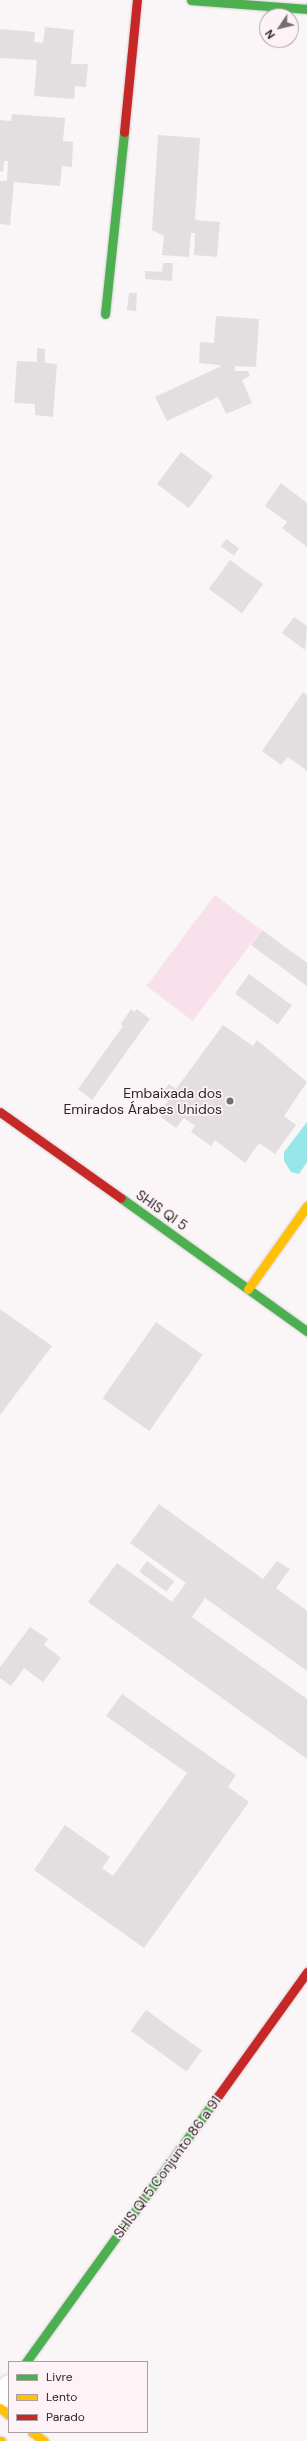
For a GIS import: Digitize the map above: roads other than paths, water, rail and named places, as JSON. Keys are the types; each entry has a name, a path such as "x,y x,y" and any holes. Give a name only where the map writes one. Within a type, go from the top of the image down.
{"street":[{"path":"105,314 137,0"},
{"path":"191,0 307,10"},
{"name":"SHIS QI 5","path":"0,1112 307,1330"},
{"path":"248,1289 307,1206"},
{"name":"SHIS QI 5 Conjunto 86 a 91","path":"27,2361 307,1972"},
{"path":"0,2398 8,2387"},
{"path":"0,2408 8,2414"},
{"path":"33,2433 44,2441"}],"water":[{"path":"307,1122 307,1162 299,1174 291,1172 284,1161 284,1152"}],"place":[{"name":"Embaixada dos Emirados Árabes Unidos","path":"230,1101"}]}
